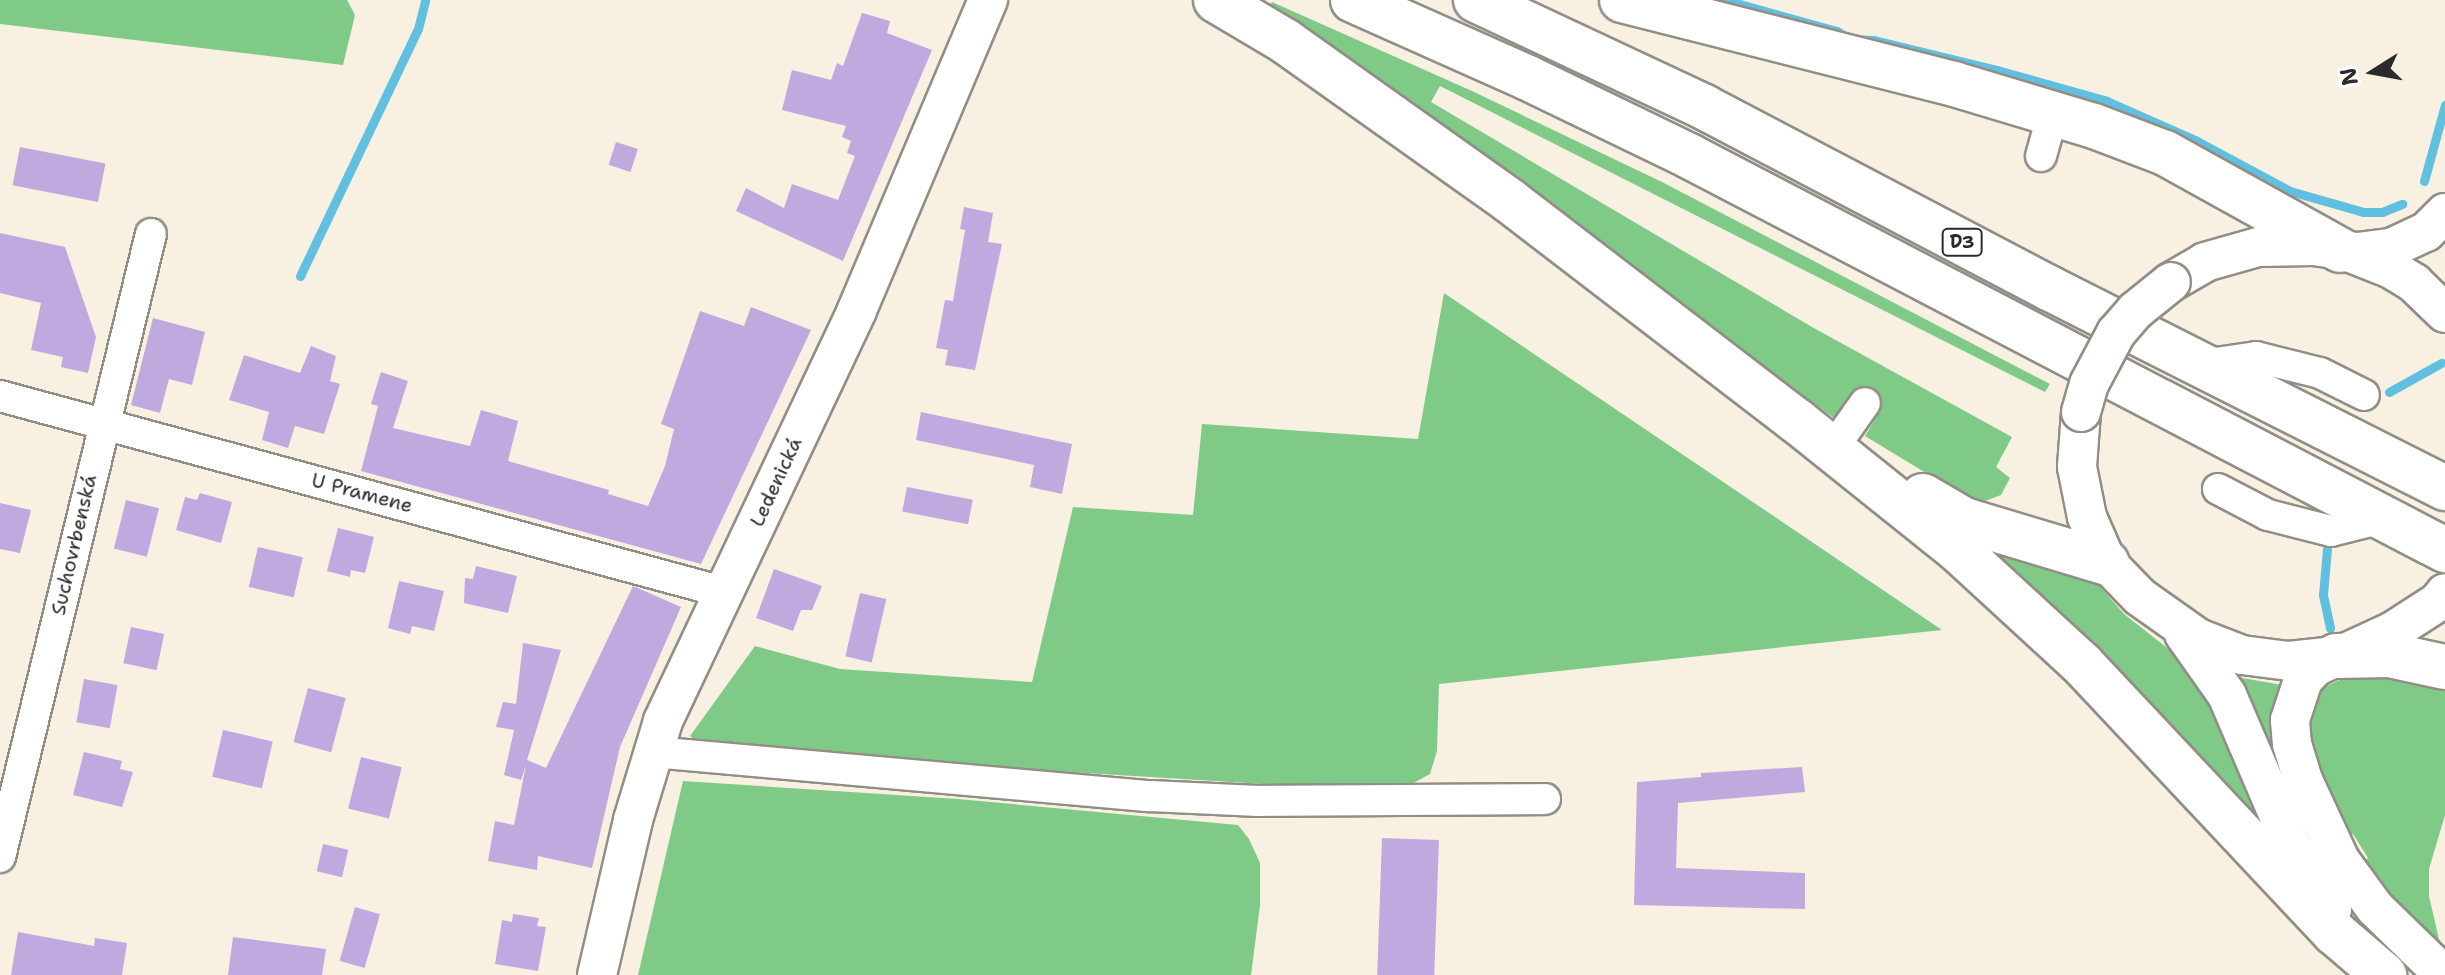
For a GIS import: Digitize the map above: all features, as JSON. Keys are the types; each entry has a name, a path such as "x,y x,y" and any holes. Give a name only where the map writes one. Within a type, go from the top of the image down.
{"highway":[{"path":"1216,0 1285,41 1510,201 1797,421 1959,551 2082,664 2335,933 2387,975"},
{"name":"D3","path":"1353,0 1528,78 1689,156 2445,550"},
{"name":"D3","path":"1476,0 1704,107 2445,488"},
{"path":"1622,0 1954,84 2053,113 2165,153 2340,250"},
{"path":"1797,421 1964,520 2107,563"},
{"path":"2336,656 2389,655 2445,667"}],"main road":[{"name":"Ledenická","path":"597,975 633,820 663,721 857,310 988,0"},
{"path":"2336,656 2289,661 2242,655 2177,626 2140,597 2107,563 2095,540 2080,492 2077,467 2081,412 2089,384 2116,333 2135,311 2171,282 2205,262 2258,247 2285,244 2374,252 2403,245 2426,232 2445,213"},
{"path":"2340,250 2391,269 2414,283 2445,313"},
{"path":"2441,597 2393,631 2336,656 2309,674 2293,703 2291,734 2303,780 2340,860 2375,908 2444,975"},
{"path":"2177,626 2227,695 2248,738 2264,787 2292,847 2318,891 2387,975"}],"street":[{"path":"2041,156 2053,113"},
{"name":"Suchovrbenská","path":"0,857 151,234"},
{"path":"2202,365 2256,357 2320,373 2364,395"},
{"name":"U Pramene","path":"0,396 723,592"},
{"path":"1836,444 1865,403"},
{"path":"2218,489 2268,515 2331,531 2382,518"},
{"path":"653,752 1150,796 1258,801 1545,799"}],"green space":[{"path":"0,0 347,0 355,15 343,65 0,24"},
{"path":"1272,2 1472,91 1662,182 2050,384 2045,392 1440,86 1431,102 1812,327 2012,437 1996,467 2010,478 2001,495 1985,501 1967,498 1865,436 1880,411 1854,395 1837,420 1266,12"},
{"path":"1444,293 1942,630 1439,684 1437,751 1430,774 1397,792 708,750 690,736 755,646 840,669 1032,682 1073,507 1193,515 1202,424 1418,439"},
{"path":"1983,543 2096,582 2124,614 2180,658 2201,682 2261,814 2253,819"},
{"path":"2375,674 2445,683 2445,815 2429,869 2429,896 2441,948 2359,866 2368,858 2353,834 2341,840 2302,743 2318,690 2340,680"},
{"path":"2231,676 2288,686 2283,702 2417,975 2365,928 2302,842"},
{"path":"683,781 958,799 1238,825 1249,839 1260,863 1260,905 1251,975 638,975"}],"building":[{"path":"862,13 890,21 887,33 932,50 843,261 736,211 746,188 784,208 792,184 838,200 855,156 847,153 851,141 842,137 846,126 782,110 792,70 831,80 837,63 843,66"},
{"path":"616,142 638,149 630,172 609,165"},
{"path":"20,147 105,164 98,202 13,185"},
{"path":"964,207 993,213 988,242 1002,244 975,370 945,365 948,350 936,348 945,300 953,301 965,230 960,229"},
{"path":"0,233 65,247 96,337 88,373 61,367 63,357 31,350 41,303 0,293"},
{"path":"751,307 811,330 701,564 361,471 378,406 371,404 381,372 408,381 393,428 470,446 481,410 518,421 508,461 609,490 608,494 648,506 665,466 674,429 661,424 700,311 744,326"},
{"path":"153,318 205,332 192,385 169,379 160,413 131,405"},
{"path":"311,346 336,356 330,381 340,384 324,434 295,426 288,448 262,440 269,412 229,400 244,355 300,373"},
{"path":"921,412 1072,444 1062,494 1030,487 1034,465 916,440"},
{"path":"907,487 973,500 968,524 902,512"},
{"path":"200,493 232,502 221,543 176,530 185,497 197,500"},
{"path":"126,500 159,508 147,557 114,549"},
{"path":"0,503 31,510 20,553 0,549"},
{"path":"338,528 374,537 365,573 351,570 350,577 327,571"},
{"path":"258,547 303,557 294,597 249,587"},
{"path":"476,566 517,576 508,613 464,603 465,578 473,579"},
{"path":"774,569 822,586 812,610 801,610 793,631 756,618"},
{"path":"399,581 444,591 434,631 412,626 410,634 388,628"},
{"path":"633,586 681,607 620,747 592,868 538,856 537,870 488,861 495,821 514,825 526,765 521,780 504,775 514,730 496,727 503,702 516,704 523,643 561,650 527,760 546,768"},
{"path":"860,593 886,599 872,662 845,656"},
{"path":"131,627 164,634 157,670 123,663"},
{"path":"84,679 117,685 110,728 76,722"},
{"path":"308,688 346,698 331,752 294,742"},
{"path":"223,730 273,741 262,788 212,777"},
{"path":"84,752 122,761 120,769 133,772 122,807 73,795"},
{"path":"361,757 402,767 389,819 348,808"},
{"path":"1802,767 1805,792 1678,803 1676,868 1805,873 1805,909 1634,905 1637,782 1701,777 1701,773"},
{"path":"1382,838 1439,840 1434,975 1377,975"},
{"path":"323,844 348,850 342,877 317,871"},
{"path":"355,907 380,914 365,968 340,961"},
{"path":"513,914 539,918 537,926 546,927 538,971 495,964 502,920 512,922"},
{"path":"18,932 94,946 95,938 127,943 122,975 11,975"},
{"path":"233,937 326,949 322,975 228,975"}],"waterway":[{"path":"300,276 418,29 425,0"},
{"path":"1725,0 1837,31 1849,39 1874,40 2107,101 2195,140 2290,191 2363,212 2382,212 2402,204"},
{"path":"2424,181 2445,105"},
{"path":"2389,392 2441,363"},
{"path":"2327,549 2323,595 2330,628"}]}
